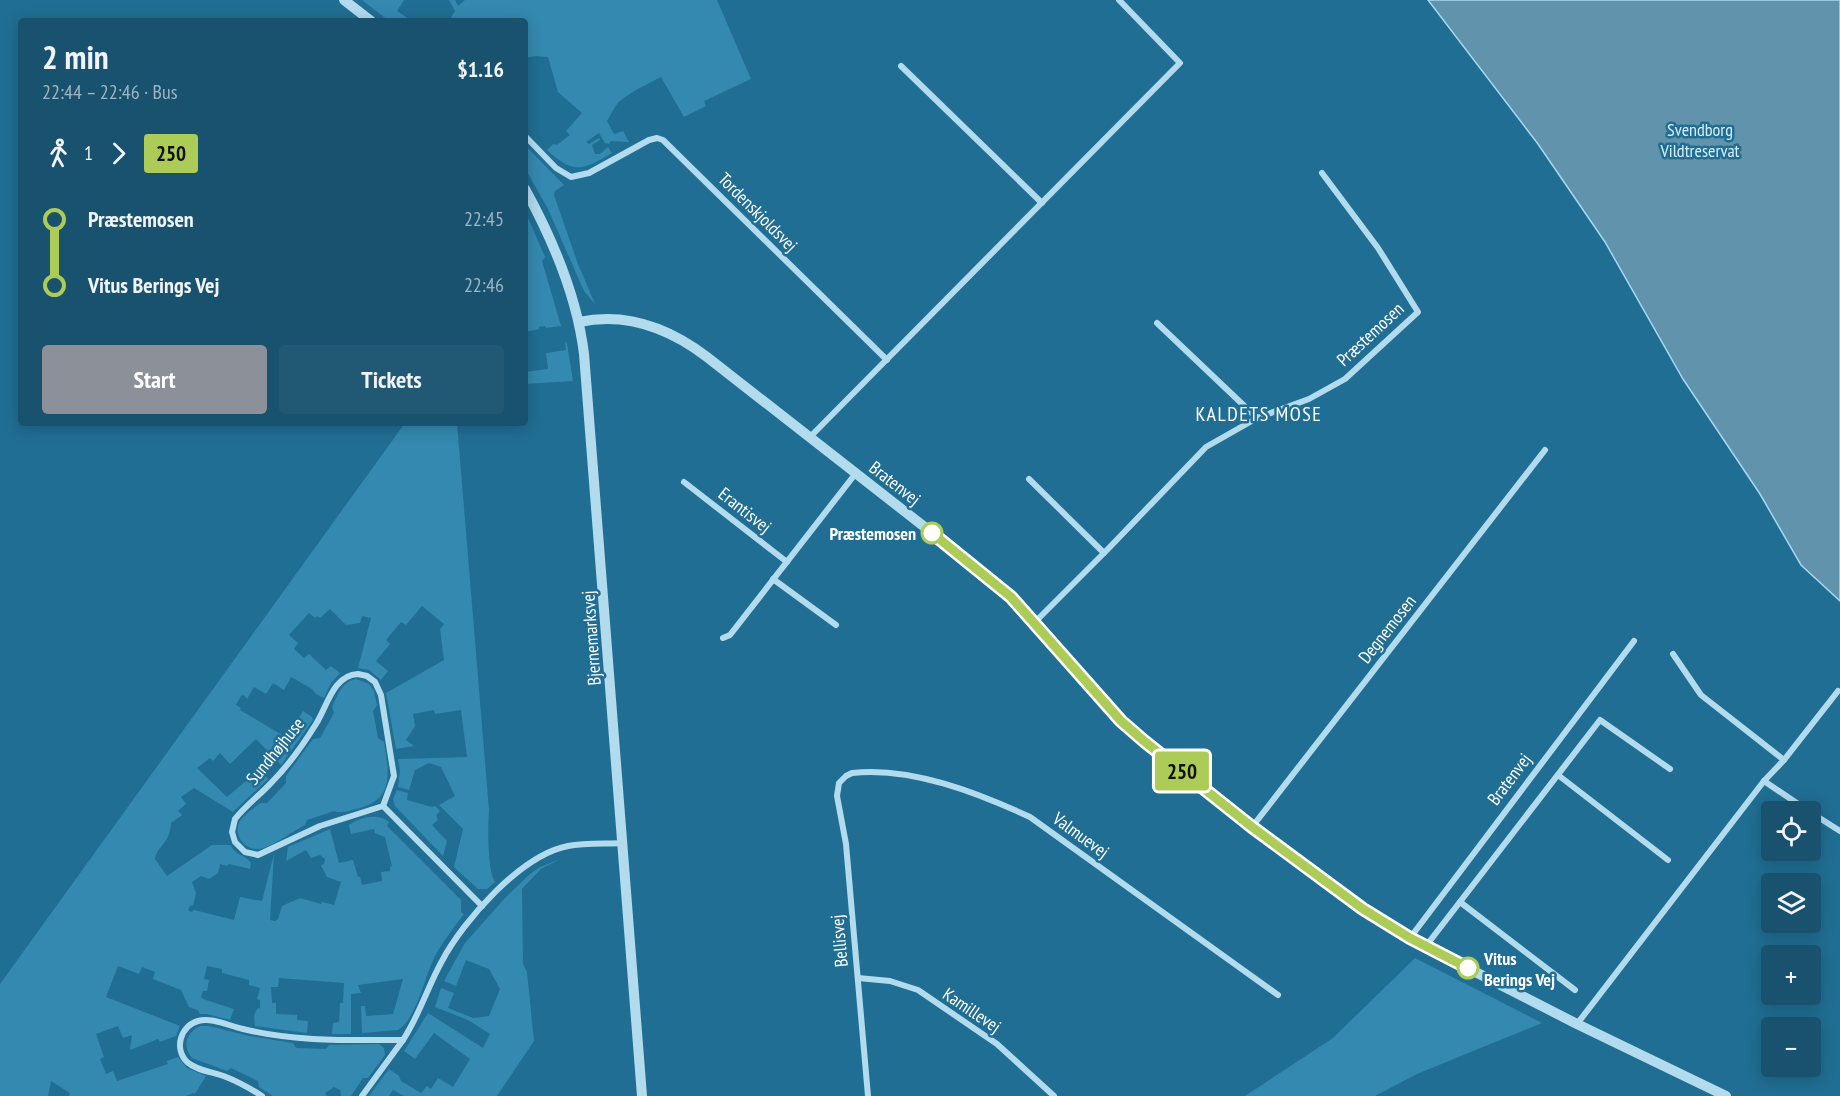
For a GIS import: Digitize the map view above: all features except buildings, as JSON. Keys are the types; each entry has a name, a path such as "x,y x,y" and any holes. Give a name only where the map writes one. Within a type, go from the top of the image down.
{"street":[{"path":"344,0 367,18"},
{"path":"811,436 1180,63 1119,0"},
{"path":"901,66 1042,203"},
{"name":"Tordenskjoldsvej","path":"528,139 567,176 584,175 649,140 657,138 663,140 887,360"},
{"name":"Præstemosen","path":"1035,622 1206,447 1257,418 1309,399 1345,379 1418,312 1378,248 1322,173"},
{"name":"Bjernemarksvej","path":"528,195 562,268 579,322 589,393 642,1096"},
{"name":"Bratenvej","path":"579,322 611,318 634,320 670,333 696,348 811,436 994,582 1035,622 1121,721 1252,827 1363,909 1410,938 1577,1024 1725,1096"},
{"path":"1157,323 1257,418"},
{"name":"Degnemosen","path":"1252,827 1545,450"},
{"path":"723,638 730,635 856,473"},
{"path":"1029,479 1104,553"},
{"name":"Erantisvej","path":"684,482 787,562"},
{"path":"773,579 836,625"},
{"name":"Bratenvej","path":"1410,938 1634,641"},
{"path":"1674,654 1701,695 1784,760"},
{"name":"Sundhøjhuse","path":"353,674 371,679 381,695 394,776 383,806 320,826 258,855 242,851 233,837 232,826 235,819 272,783 293,758 318,721 336,686 344,678 353,674"},
{"path":"1577,1024 1764,781 1784,760 1838,692"},
{"name":"Bratenvej","path":"1426,946 1600,720 1670,768"},
{"name":"Valmuevej","path":"839,783 852,774 899,775 944,784 990,798 1030,817 1278,995"},
{"name":"Bratenvej","path":"1558,775 1668,860"},
{"path":"1764,781 1794,801"},
{"name":"Bellisvej","path":"839,783 837,796 846,844 868,1096"},
{"path":"383,806 482,906"},
{"path":"1821,819 1840,831"},
{"path":"362,1096 403,1040 418,1015 449,948 482,906 516,873 544,854 567,846 623,843"},
{"path":"1460,902 1575,990"},
{"name":"Kamillevej","path":"858,978 890,981 918,990 997,1044 1054,1096"},
{"path":"262,1096 232,1079 187,1061 182,1054 180,1044 185,1028 195,1022 205,1020 299,1039 403,1040"}],"shaded area":[{"path":"362,0 404,0 397,11 408,18 385,18"},
{"path":"449,0 455,0 458,6 465,0 717,0 751,79 704,101 706,106 684,117 661,77 620,101 607,121 614,134 623,131 629,142 605,143 599,133 586,142 589,144 599,138 600,140 592,145 595,154 600,154 608,147 612,153 586,166 572,166 556,158 547,150 570,135 566,131 582,113 558,92 548,57 528,57 528,18 451,18 455,11"},
{"name":"Svendborg Vildtreservat","path":"1428,0 1840,0 1840,601 1801,565 1760,494 1683,379 1605,242 1538,144"},
{"path":"528,148 564,185 555,191 554,195 578,264 595,304 584,291 548,209 528,173"},
{"path":"528,218 545,257 542,261 561,326 546,328 545,326 528,331"},
{"path":"565,342 573,381 528,384 528,372 548,369 546,353 566,350"},
{"path":"403,426 457,426 489,810 489,858 495,882 487,889 478,889 454,867 463,829 439,805 455,796 441,767 429,763 415,770 409,790 398,787 400,770 398,759 467,757 461,710 435,714 434,710 413,714 415,726 406,740 414,746 396,749 386,693 444,660 440,629 444,624 422,606 406,625 401,622 386,640 390,644 376,661 388,671 381,680 369,670 358,668 371,618 362,616 360,623 346,625 330,609 320,618 317,616 315,618 309,613 289,635 298,643 294,649 304,658 309,654 326,670 331,666 340,673 331,683 324,698 291,677 284,690 273,683 266,694 254,687 247,699 244,695 241,696 236,705 241,708 240,710 287,738 303,711 313,720 281,765 256,739 230,764 220,753 213,761 210,758 197,768 227,797 263,767 268,772 265,775 268,779 233,812 194,788 181,797 186,804 178,811 182,815 171,823 168,836 155,859 167,876 212,845 230,845 249,860 250,869 220,864 218,873 209,879 201,876 192,882 196,893 193,905 188,910 234,920 240,897 262,901 274,854 270,920 275,921 278,919 282,906 300,898 334,905 341,882 327,877 321,865 324,864 325,859 320,855 311,858 306,850 286,861 288,847 330,829 339,863 353,860 362,885 382,881 381,872 390,871 392,866 385,837 375,833 374,829 351,834 349,825 369,817 385,819 389,822 387,826 461,900 461,912 464,914 436,954 420,995 405,1024 398,1030 362,1033 361,1006 365,1006 366,1016 393,1014 403,979 358,985 361,993 351,994 351,1034 332,1034 333,1023 339,1022 344,983 279,978 278,987 271,987 272,1003 276,1003 276,1014 297,1015 297,1020 308,1021 307,1033 255,1026 255,1014 258,1008 260,1009 260,1000 257,999 260,988 249,985 249,980 222,973 222,969 207,966 204,979 209,980 207,991 203,991 201,997 234,1009 230,1020 200,1014 198,1010 189,1007 181,990 153,979 155,972 142,967 139,974 118,966 106,997 180,1026 176,1036 160,1042 158,1039 130,1050 132,1035 123,1038 118,1026 96,1034 104,1057 100,1059 106,1074 113,1071 117,1081 168,1064 167,1061 178,1057 187,1068 206,1076 195,1094 186,1096 69,1096 70,1093 51,1081 48,1096 0,1096 0,984"},
{"path":"356,679 369,684 374,691 377,705 373,711 378,738 384,742 388,774 383,792 369,805 345,812 334,811 307,820 305,825 263,848 247,846 238,834 239,823 260,803 267,803 286,783 286,776 313,739 320,738 334,713 332,707 341,690 347,683"},
{"path":"397,790 408,793 407,800 435,806 440,811 436,815 438,820 432,825 447,841 443,856 395,806 393,799"},
{"path":"560,859 541,869 522,889 523,964 527,972 534,1041 497,1096 404,1096 393,1090 389,1096 369,1096 389,1069 399,1076 401,1081 421,1093 427,1086 431,1089 438,1078 453,1087 470,1059 434,1033 415,1059 404,1051 428,1013 483,1048 490,1034 468,1020 435,1007 441,988 454,993 448,1008 473,1018 489,1016 500,989 489,969 466,960 456,986 444,981 465,943 505,898 530,874"},
{"path":"1415,958 1542,1023 1417,1074 1375,1096 1245,1096 1333,1038"},
{"path":"200,1026 293,1043 296,1048 326,1049 329,1045 379,1044 384,1048 385,1055 368,1078 363,1078 351,1096 341,1096 340,1090 334,1087 325,1093 327,1096 273,1096 259,1087 258,1081 231,1068 227,1071 192,1058 187,1049 187,1040 191,1032"}],"bus line":[{"name":"250","path":"932,533 1011,597 1121,721 1144,741 1252,827 1363,909 1410,938 1468,968"}],"place":[{"name":"Præstemosen","path":"932,533"},
{"name":"Vitus Berings Vej","path":"1468,968"}],"district":[{"name":"KALDETS MOSE","path":"1259,414"}]}
